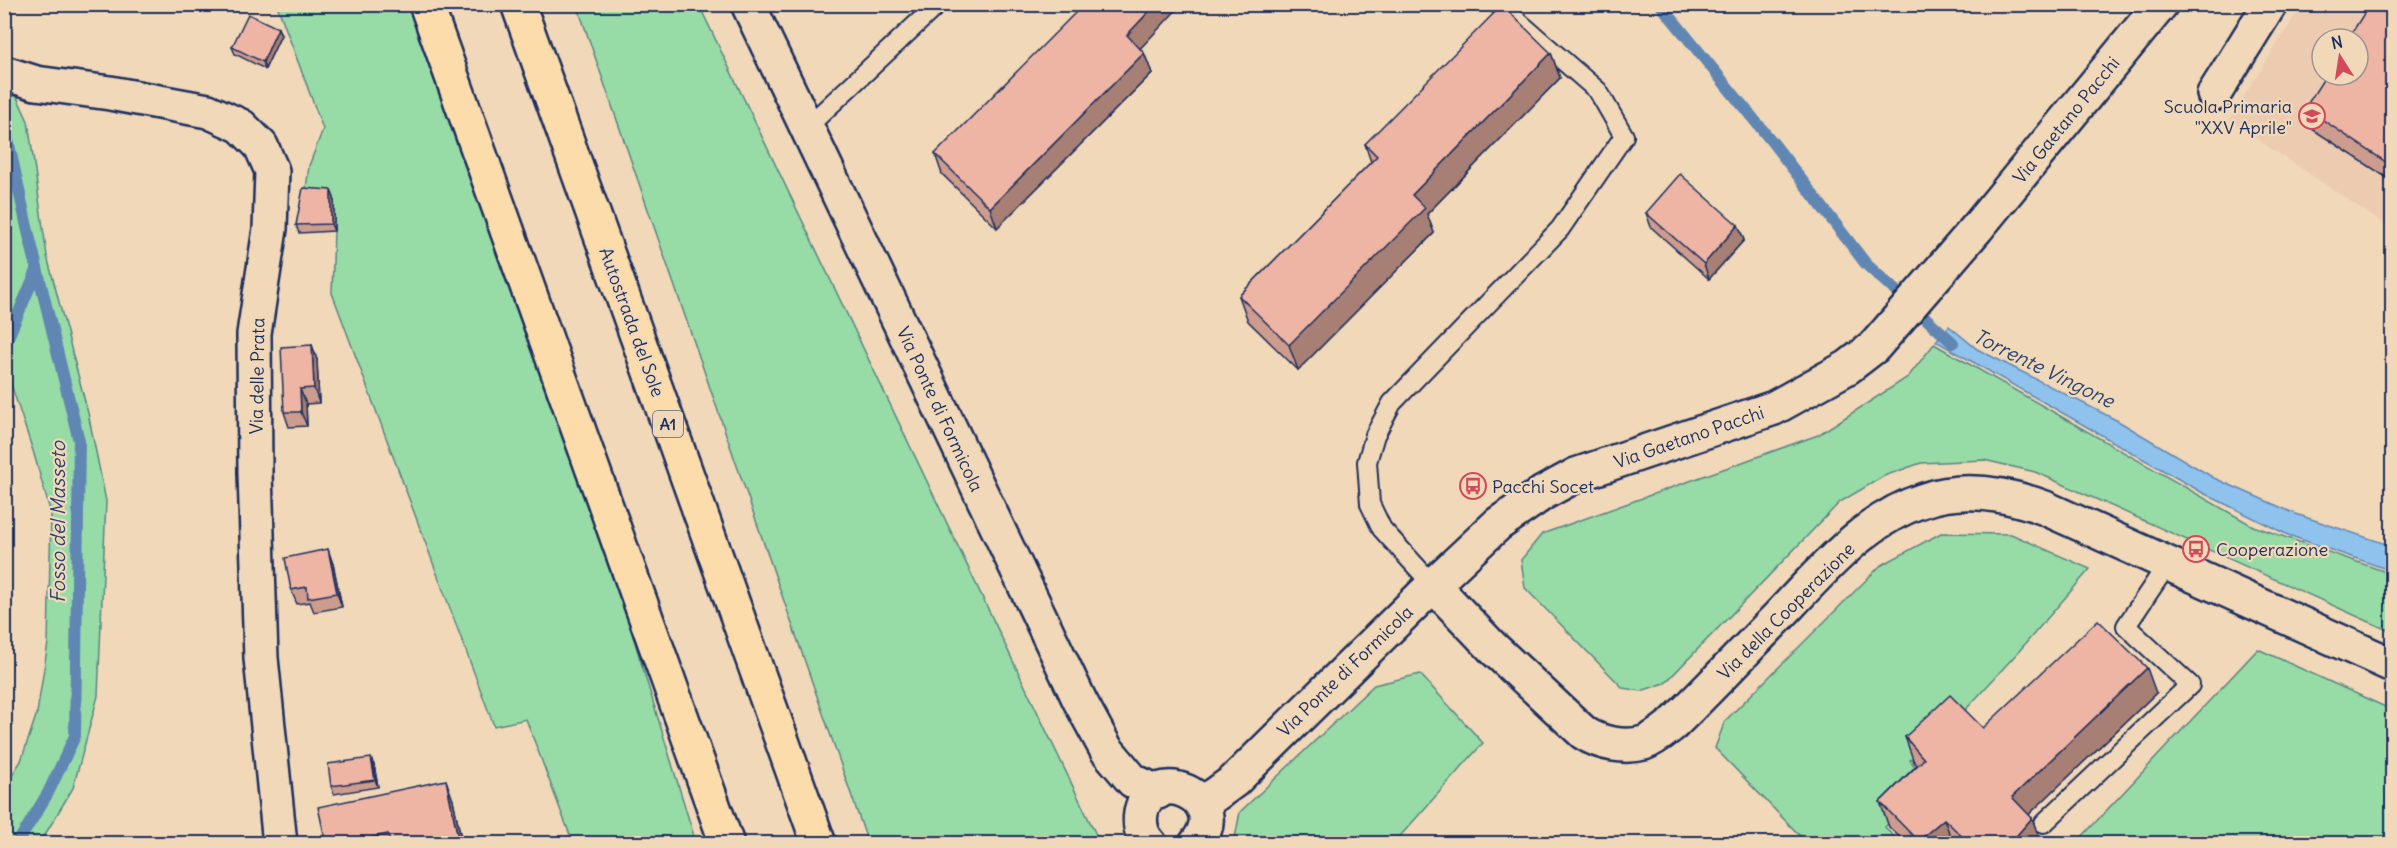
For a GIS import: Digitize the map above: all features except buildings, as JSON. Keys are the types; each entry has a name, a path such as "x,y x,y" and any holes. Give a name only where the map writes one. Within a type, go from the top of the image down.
{"highway":[{"path":"426,4 727,843"},
{"name":"Autostrada del Sole","path":"518,4 819,843"}],"street":[{"name":"Via Ponte di Formicola","path":"748,4 1080,701 1106,749 1133,781 1158,792 1164,788 1177,788 1192,793 1200,801 1212,797 1234,781 1433,585"},
{"name":"Via Gaetano Pacchi","path":"1433,585 1498,524 1568,479 1774,408 1848,367 1874,347 1966,242 2161,4"},
{"path":"2214,94 2270,4"},
{"name":"Via delle Prata","path":"4,73 36,83 110,93 208,111 241,126 261,146 272,171 270,229 255,334 255,473 261,658 280,843"},
{"name":"Via della Cooperazione","path":"1433,585 1492,647 1584,733 1594,740 1622,745 1644,742 1673,724 1828,565 1866,532 1902,509 1927,499 1960,494 1986,493 2014,497 2045,508 2169,562 2392,665"},
{"path":"1150,843 1141,828 1140,818 1147,799 1158,792"},
{"path":"1196,843 1205,827 1206,815 1200,801"}],"lane":[{"path":"807,127 938,4"},
{"path":"1433,585 1382,529 1370,504 1367,462 1375,435 1392,403 1560,229 1624,136 1598,91 1498,4"},
{"path":"2044,823 2190,685 2126,626 2169,562"}],"shaded area":[{"name":"Scuola Primaria \"XXV Aprile\"","path":"2302,5 2392,5 2392,229 2229,120"}],"green space":[{"path":"7,4 6,73 28,121 47,256 88,413 106,501 98,696 73,788 40,843 5,843 4,788 21,761 37,713 48,643 51,514 5,366 4,5"},
{"path":"277,5 426,5 527,288 696,843 573,843 526,719 494,726 332,293 334,231 305,196 309,166 323,129"},
{"path":"577,5 699,5 1100,843 868,843"},
{"path":"1934,344 2253,526 2392,574 2392,632 2035,472 1984,460 1921,463 1884,476 1840,502 1665,683 1641,691 1623,688 1525,588 1521,560 1542,534 1818,435 1908,377"},
{"path":"1941,533 2011,534 2090,569 1959,717 1910,760 1927,783 1885,827 1899,843 1807,843 1715,748 1725,721 1880,566"},
{"path":"2258,649 2392,710 2392,843 2076,843"},
{"path":"1420,674 1483,743 1394,843 1234,843 1240,812 1374,685"}],"water":[{"path":"1949,326 1977,349 2118,421 2214,478 2296,514 2392,546 2392,571 2288,535 2203,493 1936,341"}],"waterway":[{"name":"Torrente Vingone","path":"1660,4 1773,143 1866,264 1953,343"},
{"name":"Fosso del Masseto","path":"4,122 79,441 75,736 48,793 17,844"},
{"path":"4,347 37,270"}],"place":[{"name":"Scuola Primaria \"XXV Aprile\"","path":"2312,116"},
{"name":"Pacchi Socet","path":"1473,486"},
{"name":"Cooperazione","path":"2196,549"}]}
